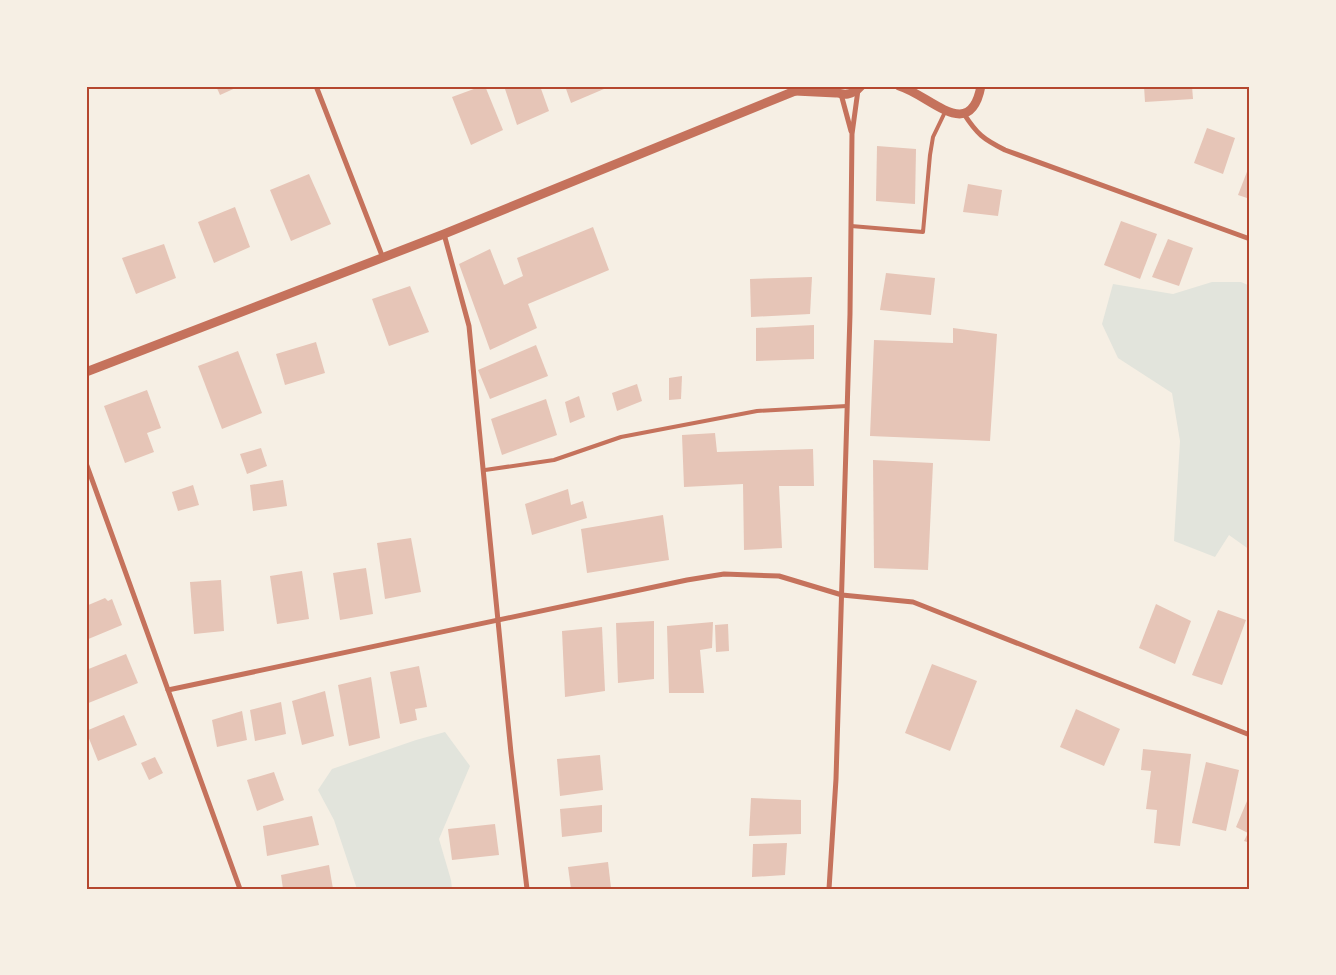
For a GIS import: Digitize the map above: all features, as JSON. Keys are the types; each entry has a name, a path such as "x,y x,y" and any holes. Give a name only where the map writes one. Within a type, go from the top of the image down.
{"street":[{"path":"316,86 383,258"},
{"path":"899,86 955,115 964,114 973,108 979,98 982,86"},
{"path":"86,372 444,234 798,88 849,94 860,88"},
{"path":"829,889 836,779 842,595 852,134 860,88"},
{"path":"835,91 852,134"},
{"path":"964,114 975,130 986,141 1005,150 1250,239"},
{"path":"444,234 469,326 485,470 511,753 528,889"},
{"path":"86,463 240,889"},
{"path":"168,690 687,580 724,574 779,576 842,595 913,602 1250,735"}],"lane":[{"path":"851,226 923,232 933,137 946,110"},
{"path":"485,470 554,460 621,437 757,411 847,406"}],"shaded area":[{"path":"1212,282 1241,282 1250,286 1250,550 1229,535 1215,557 1174,541 1180,441 1172,393 1118,358 1102,324 1113,284 1173,294"},
{"path":"445,732 470,766 439,839 452,889 357,889 334,820 318,790 332,769"}],"building":[{"path":"216,86 240,86 220,95"},
{"path":"485,86 503,130 471,145 452,97"},
{"path":"504,86 540,86 549,111 517,125"},
{"path":"565,86 611,86 571,103"},
{"path":"1144,86 1192,86 1193,99 1145,102"},
{"path":"1207,128 1235,138 1223,174 1194,163"},
{"path":"877,146 916,149 915,204 876,201"},
{"path":"1250,164 1250,199 1238,195"},
{"path":"309,174 331,224 291,241 270,190"},
{"path":"968,184 1002,190 998,216 963,212"},
{"path":"235,207 250,247 214,263 198,222"},
{"path":"1121,221 1157,234 1140,279 1104,265"},
{"path":"593,227 609,270 528,304 537,328 490,350 459,264 490,249 504,285 523,276 517,258"},
{"path":"1168,239 1193,248 1179,286 1152,277"},
{"path":"164,244 176,278 136,294 122,258"},
{"path":"886,273 935,278 931,315 880,310"},
{"path":"812,277 810,314 751,317 750,279"},
{"path":"410,286 429,332 389,346 372,299"},
{"path":"814,325 814,359 756,361 756,328"},
{"path":"953,328 997,334 990,441 870,436 874,340 953,343"},
{"path":"316,342 325,373 285,385 276,354"},
{"path":"536,345 548,376 490,399 478,370"},
{"path":"238,351 262,413 222,429 198,366"},
{"path":"682,376 681,399 669,400 669,378"},
{"path":"637,384 642,401 617,411 612,393"},
{"path":"147,390 161,428 147,433 154,452 125,463 104,406"},
{"path":"579,396 585,417 570,423 565,402"},
{"path":"546,399 557,435 502,455 491,419"},
{"path":"715,433 717,452 813,449 814,486 779,486 782,548 744,550 743,484 684,487 682,435"},
{"path":"261,448 267,466 247,474 240,454"},
{"path":"873,460 933,463 928,570 874,568"},
{"path":"283,480 287,506 253,511 250,485"},
{"path":"193,485 199,505 178,511 172,492"},
{"path":"568,489 571,505 583,501 587,518 532,535 525,504"},
{"path":"663,515 669,560 587,573 581,529"},
{"path":"411,538 421,592 385,599 377,543"},
{"path":"366,568 373,614 340,620 333,573"},
{"path":"302,571 309,619 277,624 270,576"},
{"path":"221,580 224,631 194,634 190,582"},
{"path":"105,598 108,601 112,599 122,625 86,640 86,606"},
{"path":"1156,604 1191,621 1175,664 1139,648"},
{"path":"1218,610 1246,620 1222,685 1192,675"},
{"path":"654,621 654,679 618,683 616,623"},
{"path":"713,622 712,648 700,650 704,693 669,693 667,626"},
{"path":"728,624 729,651 716,652 715,625"},
{"path":"602,627 605,691 565,697 562,631"},
{"path":"126,654 138,683 86,704 86,670"},
{"path":"932,664 977,681 950,751 905,733"},
{"path":"419,666 427,707 415,709 417,720 400,724 390,672"},
{"path":"371,677 380,738 349,746 338,685"},
{"path":"325,691 334,736 302,745 292,701"},
{"path":"281,702 286,734 255,741 250,710"},
{"path":"1076,709 1120,729 1104,766 1060,747"},
{"path":"242,711 247,740 217,747 212,720"},
{"path":"124,715 137,745 98,761 86,731"},
{"path":"1143,749 1191,754 1180,846 1154,843 1157,810 1146,809 1151,771 1141,770"},
{"path":"600,755 603,790 560,796 557,759"},
{"path":"155,757 163,773 149,780 141,763"},
{"path":"1206,762 1239,770 1226,831 1192,823"},
{"path":"274,772 284,800 257,811 247,780"},
{"path":"1250,794 1250,843 1244,841 1248,833 1236,827"},
{"path":"751,798 801,800 801,834 749,836"},
{"path":"602,805 602,832 562,837 560,809"},
{"path":"312,816 319,845 267,856 263,826"},
{"path":"495,824 499,855 452,860 448,829"},
{"path":"787,843 785,875 752,877 753,844"},
{"path":"608,862 611,888 571,889 568,867"},
{"path":"329,865 333,889 283,889 281,875"}]}
